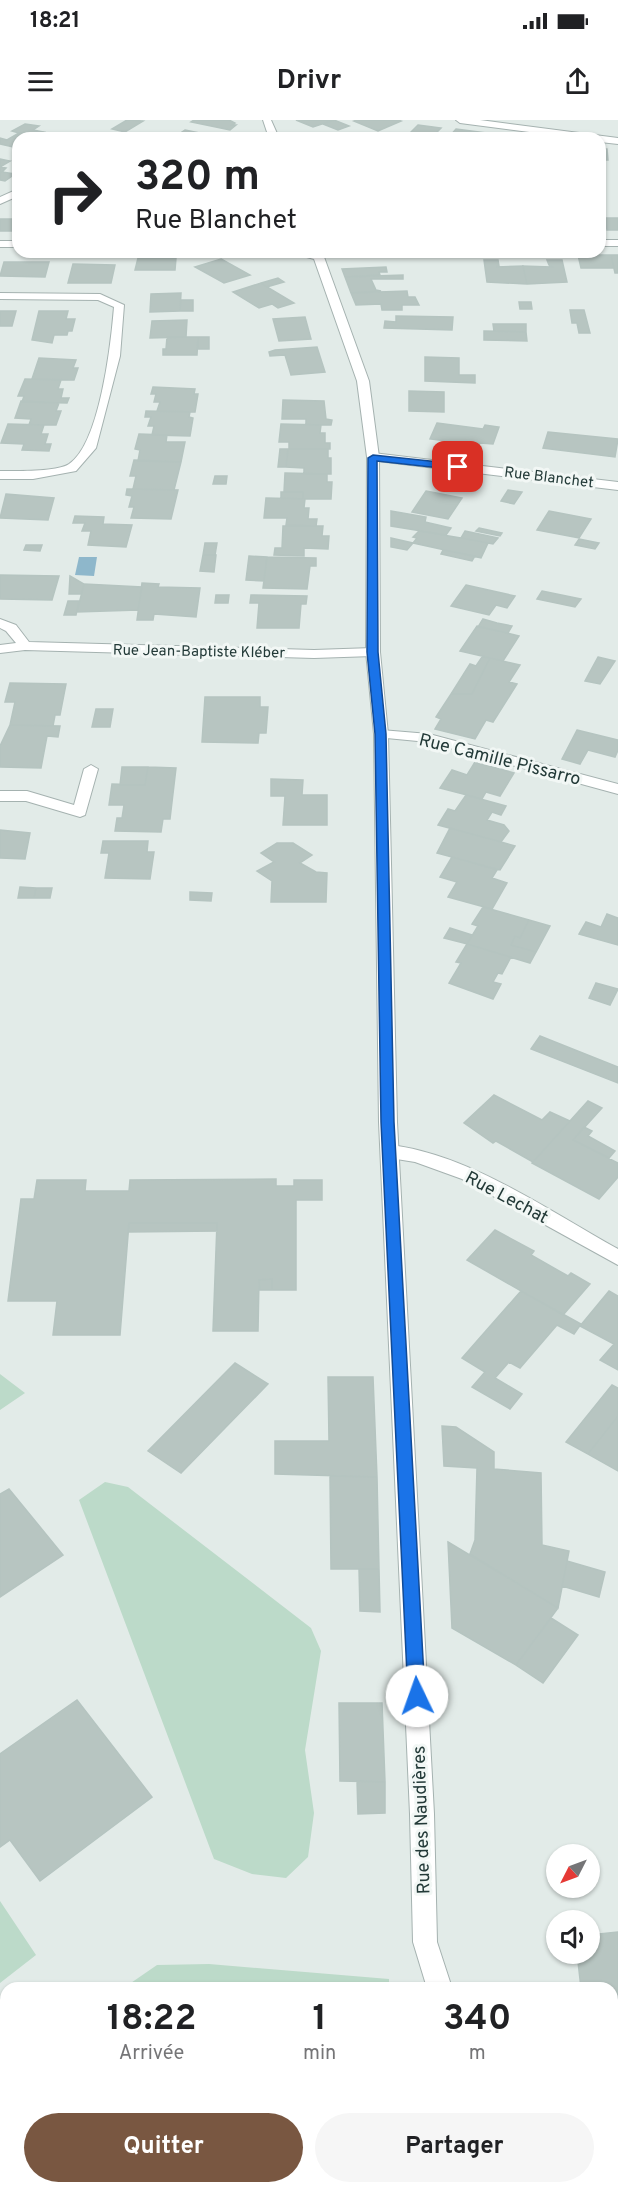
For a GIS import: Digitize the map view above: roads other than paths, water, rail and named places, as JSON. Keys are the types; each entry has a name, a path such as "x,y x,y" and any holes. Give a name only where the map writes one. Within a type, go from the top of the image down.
{"street":[{"path":"459,120 552,132"},
{"name":"Rue des Naudières","path":"319,258 363,381 373,458 373,652 381,734 388,1122 422,1814 425,1942 438,1982"},
{"path":"0,296 100,297 119,305 115,356 92,446 72,468 33,476 0,475"},
{"name":"Rue Blanchet","path":"373,458 618,486"},
{"path":"0,623 11,628 25,646"},
{"name":"Rue Jean-Baptiste Kléber","path":"0,649 25,646 314,654 373,652"},
{"name":"Rue Camille Pissarro","path":"381,734 429,738 618,789"},
{"path":"0,795 27,796 80,812 91,769"},
{"name":"Rue Lechat","path":"390,1152 417,1155 468,1174 618,1258"}],"water":[{"path":"79,557 97,557 94,576 75,575"}]}
